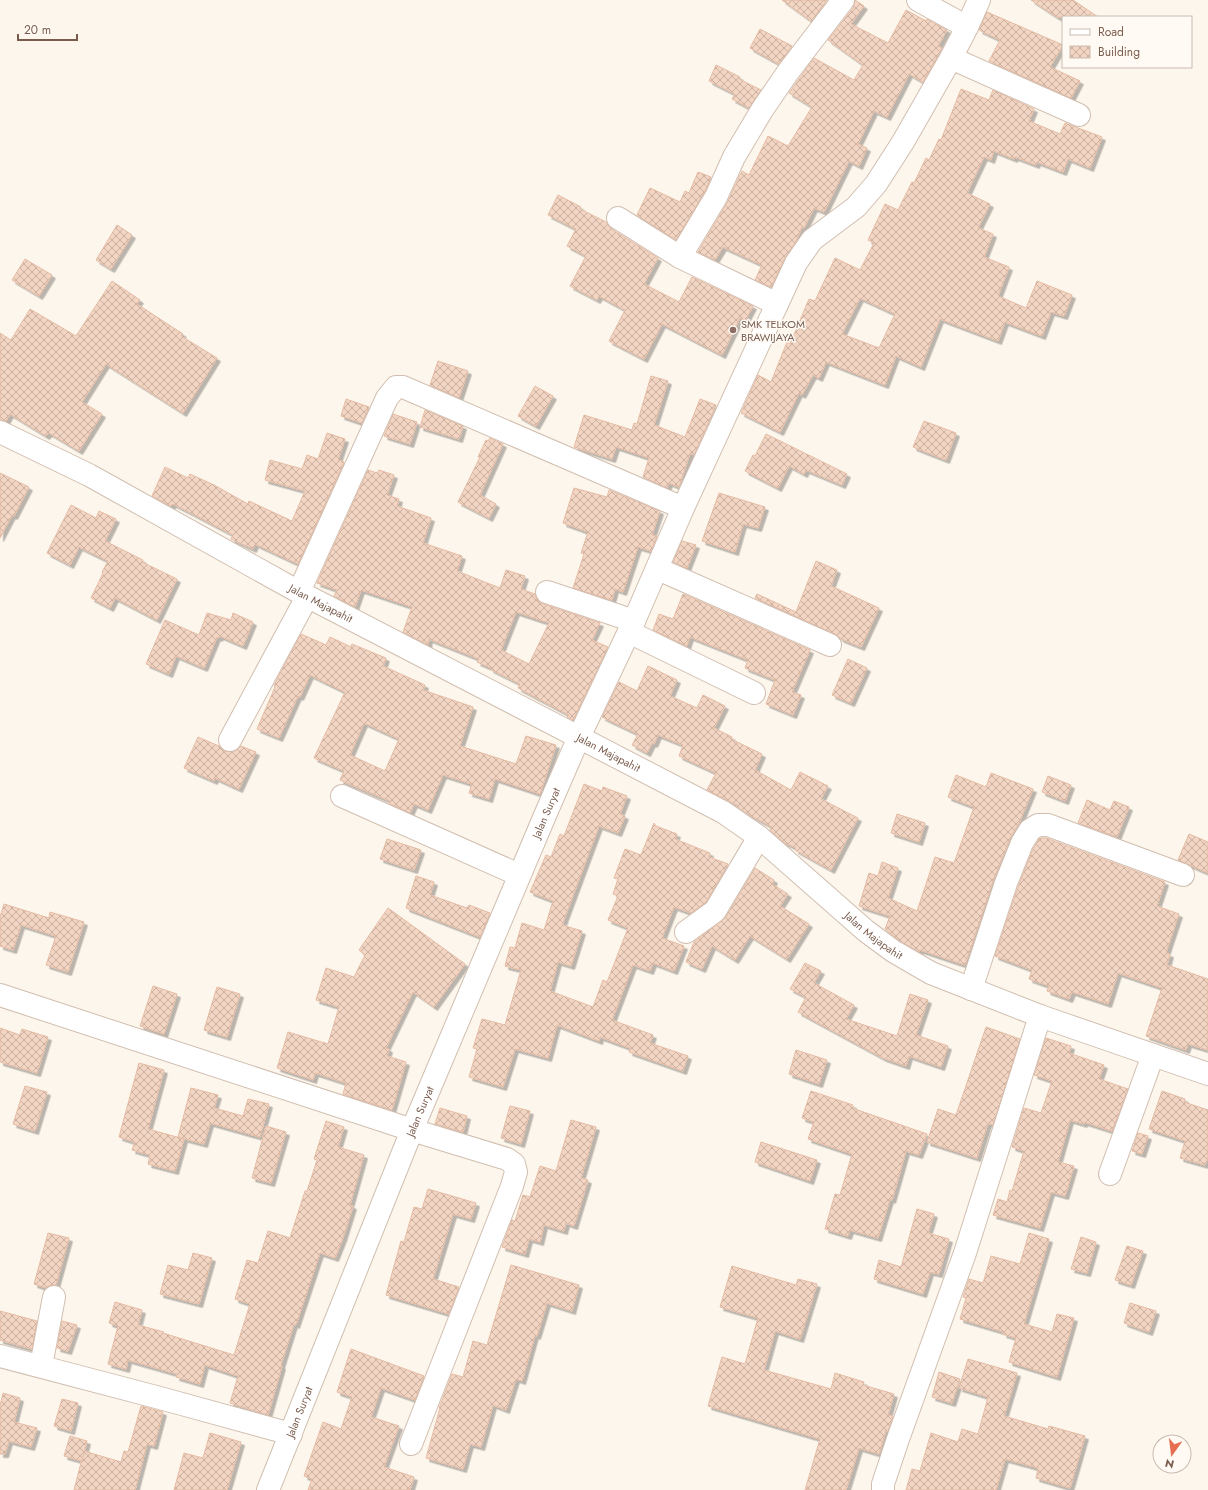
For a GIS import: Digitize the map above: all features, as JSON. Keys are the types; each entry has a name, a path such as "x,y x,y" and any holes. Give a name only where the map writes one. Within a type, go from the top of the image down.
{"street":[{"path":"680,257 716,197 734,156 762,110 843,0"},
{"path":"918,0 968,27"},
{"name":"Jalan Suryat","path":"268,1490 412,1130 519,875 580,737 658,569 683,508 796,263 812,240 856,207 876,184 903,142 951,58 968,27 979,0"},
{"path":"951,58 1079,115"},
{"path":"618,218 680,257 777,304"},
{"path":"230,740 303,594 387,398 396,387 404,387 683,508"},
{"name":"Jalan Majapahit","path":"0,432 89,475 303,594 723,812 759,837 866,931 893,951 931,973 1040,1016 1208,1074"},
{"path":"658,569 830,645"},
{"path":"547,592 631,627 754,693"},
{"path":"342,796 519,875"},
{"path":"971,989 1006,883 1022,843 1030,830 1038,825 1048,825 1183,875"},
{"path":"686,932 716,911 759,837"},
{"path":"0,995 412,1130 507,1159 514,1164 516,1172 512,1186 411,1444"},
{"path":"884,1490 883,1484 898,1439 965,1253 1040,1016"},
{"path":"1110,1174 1154,1055"},
{"path":"41,1366 54,1297"},
{"path":"0,1356 291,1434"}],"building":[{"path":"782,0 827,0 811,21"},
{"path":"855,0 864,6 851,24 888,43 906,10 947,30 938,46 942,48 923,82 909,74 887,117 874,111 858,144 867,148 859,166 849,161 824,212 814,208 804,228 802,227 795,243 785,258 771,287 755,280 762,265 723,247 715,260 698,252 727,203 742,171 749,175 768,136 788,146 812,107 789,93 814,58 854,80 863,65 828,40 853,8"},
{"path":"1031,0 1073,0 1097,16 1062,16 1057,17"},
{"path":"987,12 1062,45 1050,67 1080,81 1071,98 989,61 1000,40 979,30"},
{"path":"760,29 792,46 779,64 750,48"},
{"path":"716,65 761,90 749,108 732,99 735,94 709,81"},
{"path":"961,89 989,100 993,90 1034,109 1029,121 1060,134 1065,123 1102,137 1090,168 1068,159 1063,172 1037,162 1036,165 1015,157 1014,159 994,151 991,160 984,157 967,193 990,204 978,228 993,234 984,257 1009,267 998,296 1026,308 1037,281 1072,295 1064,316 1051,312 1042,336 1005,322 998,341 940,319 921,367 896,356 885,385 826,362 819,378 813,375 802,395 799,393 780,432 741,413 758,375 771,382 787,342 790,344 809,299 815,301 835,258 860,270 874,243 868,240 885,204 898,210 912,182 914,183 926,158 929,160 939,139 941,140","holes":["860,298 895,314 879,348 842,334"]},
{"path":"698,172 711,177 705,191 676,240 637,215 650,188 680,202 685,191 689,193"},
{"path":"558,195 581,207 580,209 606,222 611,229 658,258 644,284 679,302 692,277 753,306 745,321 740,318 722,355 662,324 644,359 609,341 625,310 599,296 597,300 570,286 586,256 567,246 576,229 548,215"},
{"path":"117,225 132,235 111,269 96,260"},
{"path":"25,259 52,275 39,296 12,280"},
{"path":"112,281 140,300 137,304 183,334 181,336 217,358 183,413 106,364 82,402 102,414 79,451 49,433 46,436 10,414 6,421 0,420 0,333 11,340 30,309 76,336"},
{"path":"438,361 468,371 459,398 430,385"},
{"path":"651,376 668,381 654,425 685,437 700,399 716,405 694,455 690,453 679,487 669,483 667,488 643,477 649,458 616,447 612,459 574,447 584,415 632,430 634,423 637,424"},
{"path":"535,386 553,396 536,426 518,416"},
{"path":"346,399 369,407 362,423 341,416"},
{"path":"425,410 463,426 459,439 420,427"},
{"path":"393,414 417,422 410,444 384,436"},
{"path":"924,421 956,433 946,460 913,447"},
{"path":"327,433 345,439 338,460 344,462 298,564 255,544 253,549 231,539 233,535 173,504 171,506 152,496 165,467 188,478 190,474 214,485 248,504 249,501 292,521 305,491 265,480 270,460 302,469 307,455 318,459"},
{"path":"766,434 847,474 842,485 806,470 804,474 789,466 778,488 745,471 753,455 755,456"},
{"path":"490,438 503,444 480,495 496,504 489,518 458,502 480,457 478,457 486,440 488,441"},
{"path":"368,470 377,473 379,470 394,475 387,495 399,499 397,506 431,518 423,543 462,556 457,571 500,588 506,570 525,576 521,589 535,594 537,600 543,604 600,623 592,640 608,647 573,720 567,717 569,715 518,688 520,684 477,662 479,659 429,639 428,645 403,632 412,607 361,590 355,607 334,596 337,590 317,583","holes":["516,612 549,623 529,664 501,650"]},
{"path":"0,473 29,487 14,516 12,515 0,538"},
{"path":"574,488 607,497 609,490 660,511 652,535 657,536 651,551 638,547 623,592 615,589 612,600 573,588 584,554 581,553 588,532 563,523"},
{"path":"719,493 765,507 758,528 743,524 735,552 702,541"},
{"path":"71,505 96,518 99,511 116,519 105,541 143,560 142,562 177,579 157,620 115,598 110,608 91,598 108,561 79,547 70,565 47,553"},
{"path":"682,541 696,545 687,568 673,562"},
{"path":"816,561 837,570 831,586 879,608 861,647 755,598 757,594 796,612"},
{"path":"683,594 810,650 792,692 801,695 793,715 766,704 775,680 745,668 748,660 690,637 687,646 653,630 659,614 673,619"},
{"path":"207,613 231,620 233,613 253,622 243,646 220,636 219,638 217,637 204,668 176,656 169,674 146,664 165,620 199,635"},
{"path":"301,634 326,645 330,637 351,647 352,644 386,658 383,666 425,685 423,690 473,707 460,746 516,764 526,736 556,745 540,794 495,779 489,799 469,793 472,784 443,775 428,810 414,804 410,813 389,803 390,801 340,780 344,771 314,758 345,692 310,675 300,697 298,696 279,738 257,729 278,677","holes":["364,723 399,739 385,771 350,755"]},
{"path":"848,659 867,668 851,703 832,695"},
{"path":"648,666 677,680 670,696 697,708 703,695 725,706 714,728 732,737 731,739 762,754 755,770 791,790 800,772 828,786 821,799 858,818 831,870 795,850 796,848 783,842 770,830 772,827 746,813 738,807 739,806 707,790 716,773 679,756 683,745 658,735 654,744 652,743 647,753 632,745 638,734 602,717 619,682 637,691"},
{"path":"198,737 219,746 224,751 234,752 241,746 256,752 239,789 215,778 214,781 184,768"},
{"path":"991,773 1033,789 1019,823 1010,838 994,878 965,965 920,950 919,952 900,941 885,929 890,916 859,906 869,873 878,876 882,862 898,868 888,898 917,911 935,857 954,863 974,807 948,797 956,775 986,787"},
{"path":"1048,776 1071,785 1065,801 1042,792"},
{"path":"584,784 602,791 603,787 627,796 620,814 625,816 618,833 599,826 562,925 582,931 571,966 558,962 550,991 593,1007 603,980 607,982 628,928 608,920 618,896 613,894 618,879 614,878 625,849 641,855 654,823 656,826 677,834 675,839 710,853 709,857 728,864 706,902 691,913 674,907 662,938 684,946 674,971 653,963 650,971 633,965 612,1020 653,1035 650,1043 688,1056 683,1071 629,1052 630,1048 600,1037 599,1041 557,1025 548,1058 515,1049 503,1087 469,1077 477,1049 473,1048 482,1019 505,1025 521,970 505,966 510,947 515,948 522,923 544,930 553,901 530,892 546,855 551,857 560,834 564,836"},
{"path":"1087,800 1110,810 1114,801 1129,807 1117,837 1078,823"},
{"path":"897,814 925,823 919,842 891,833"},
{"path":"1189,834 1208,842 1208,873 1178,860"},
{"path":"1046,838 1165,882 1157,906 1179,914 1166,953 1170,954 1167,965 1208,979 1208,1050 1188,1044 1186,1050 1146,1036 1162,988 1118,973 1108,1004 1072,992 1069,999 1047,991 1049,986 1029,979 1032,970 995,956 1018,887 1033,849 1039,839"},
{"path":"387,839 421,850 414,870 380,859"},
{"path":"755,868 774,880 772,884 788,894 780,906 809,924 787,959 750,936 735,960 712,946 702,969 686,962 694,942 726,917"},
{"path":"416,876 434,882 430,895 467,908 469,905 490,913 480,937 406,908"},
{"path":"4,904 49,918 50,912 84,922 68,972 46,965 56,936 21,925 13,950 0,946 0,917"},
{"path":"388,908 465,964 434,1007 413,992 386,1048 389,1049 387,1056 406,1062 392,1110 343,1094 346,1083 315,1073 313,1080 277,1068 288,1032 328,1044 339,1007 316,1000 326,968 354,977 365,955 359,950"},
{"path":"805,963 821,971 814,983 854,1005 846,1019 897,1036 910,994 928,1000 916,1035 948,1046 941,1067 909,1056 906,1066 883,1058 798,1012 806,997 790,989"},
{"path":"153,986 177,994 164,1034 140,1026"},
{"path":"217,987 240,994 227,1037 204,1030"},
{"path":"986,1027 1020,1039 993,1125 988,1123 977,1158 927,1142 938,1109 956,1115"},
{"path":"0,1028 20,1035 22,1029 48,1037 37,1073 0,1062"},
{"path":"1046,1038 1071,1046 1069,1053 1104,1065 1099,1079 1128,1089 1112,1131 1084,1122 1084,1124 1070,1120 1058,1162 1074,1166 1065,1196 1051,1192 1040,1228 993,1215 998,1199 1007,1202 1010,1190 1012,1191 1024,1151 1012,1147 1024,1108 1041,1113 1052,1081 1034,1075"},
{"path":"796,1050 827,1060 819,1084 789,1074"},
{"path":"139,1063 164,1070 148,1129 184,1139 175,1171 148,1164 150,1155 132,1150 135,1142 119,1137"},
{"path":"25,1086 47,1092 35,1131 13,1124"},
{"path":"191,1088 218,1095 214,1108 243,1116 248,1099 269,1104 260,1137 210,1123 204,1144 178,1137"},
{"path":"811,1091 853,1105 852,1108 927,1134 919,1155 906,1151 892,1200 890,1199 878,1238 850,1230 848,1236 825,1229 835,1194 840,1195 852,1154 808,1139 814,1122 802,1118"},
{"path":"1162,1091 1185,1099 1184,1102 1208,1110 1208,1157 1205,1165 1180,1158 1185,1141 1149,1129"},
{"path":"510,1106 530,1111 521,1144 501,1138"},
{"path":"440,1108 467,1116 463,1132 435,1124"},
{"path":"571,1120 596,1127 581,1178 588,1180 574,1226 566,1223 564,1231 544,1225 540,1242 529,1239 525,1254 502,1247 512,1220 515,1221 523,1195 530,1197 540,1166 556,1171"},
{"path":"326,1121 344,1127 338,1147 364,1155 350,1205 353,1206 343,1238 335,1258 320,1253 296,1325 294,1324 281,1365 282,1366 268,1415 230,1403 238,1376 205,1365 200,1384 176,1377 177,1374 128,1360 126,1369 108,1364 118,1326 109,1323 115,1302 142,1310 138,1325 234,1355 250,1304 235,1299 247,1260 258,1263 268,1231 290,1238 317,1160 314,1159"},
{"path":"266,1126 286,1132 271,1183 252,1178"},
{"path":"1138,1133 1148,1136 1142,1154 1132,1151"},
{"path":"761,1142 817,1160 810,1181 755,1162"},
{"path":"428,1189 476,1203 471,1219 453,1214 433,1279 459,1287 449,1314 386,1295 401,1241 404,1242 414,1207 422,1209"},
{"path":"917,1209 934,1214 928,1233 949,1239 939,1274 930,1272 923,1294 874,1279 879,1260 901,1267"},
{"path":"48,1233 69,1238 56,1285 50,1285 46,1288 34,1284"},
{"path":"1029,1233 1049,1239 1024,1324 1052,1332 1057,1314 1074,1318 1057,1377 1009,1362 1016,1338 1003,1334 1004,1332 960,1319 966,1298 963,1297 969,1279 983,1283 991,1256 1020,1264"},
{"path":"1081,1237 1096,1242 1087,1273 1071,1269"},
{"path":"1127,1246 1143,1251 1131,1285 1115,1280"},
{"path":"193,1253 212,1258 199,1304 160,1294 168,1265 188,1270"},
{"path":"511,1265 579,1285 572,1311 547,1303 537,1336 535,1335 522,1381 516,1379 506,1410 493,1405 481,1447 470,1444 463,1469 426,1458 439,1408 452,1374 463,1377 473,1341 487,1345"},
{"path":"732,1266 796,1285 798,1279 817,1284 800,1339 775,1331 764,1370 831,1389 835,1373 864,1382 863,1385 894,1394 888,1415 893,1416 888,1431 886,1430 879,1454 859,1448 846,1490 805,1490 820,1439 708,1406 722,1357 745,1364 758,1318 720,1307"},
{"path":"1130,1303 1156,1311 1149,1332 1124,1323"},
{"path":"0,1311 37,1321 32,1349 0,1340"},
{"path":"62,1321 77,1325 68,1351 57,1348"},
{"path":"351,1349 424,1376 415,1400 381,1388 371,1417 399,1426 384,1467 414,1477 410,1490 308,1490 312,1479 304,1476 323,1422 341,1429 352,1397 337,1392"},
{"path":"968,1359 1017,1373 1004,1416 1048,1429 1049,1426 1085,1436 1070,1488 1036,1478 1038,1468 1005,1459 996,1490 906,1490 912,1469 920,1471 931,1433 958,1442 962,1429 978,1434 988,1397 959,1388"},
{"path":"939,1372 960,1379 952,1403 932,1397"},
{"path":"3,1393 20,1398 14,1422 37,1428 31,1447 9,1441 5,1454 0,1454 0,1406"},
{"path":"62,1399 78,1403 71,1431 54,1426"},
{"path":"141,1406 163,1412 154,1446 147,1444 135,1490 74,1490 84,1451 121,1462 124,1451 128,1452"},
{"path":"210,1433 241,1442 227,1490 174,1490 184,1453 203,1458"},
{"path":"70,1436 87,1441 82,1461 64,1456"}],"place":[{"name":"SMK TELKOM BRAWIJAYA","path":"733,330"}]}
